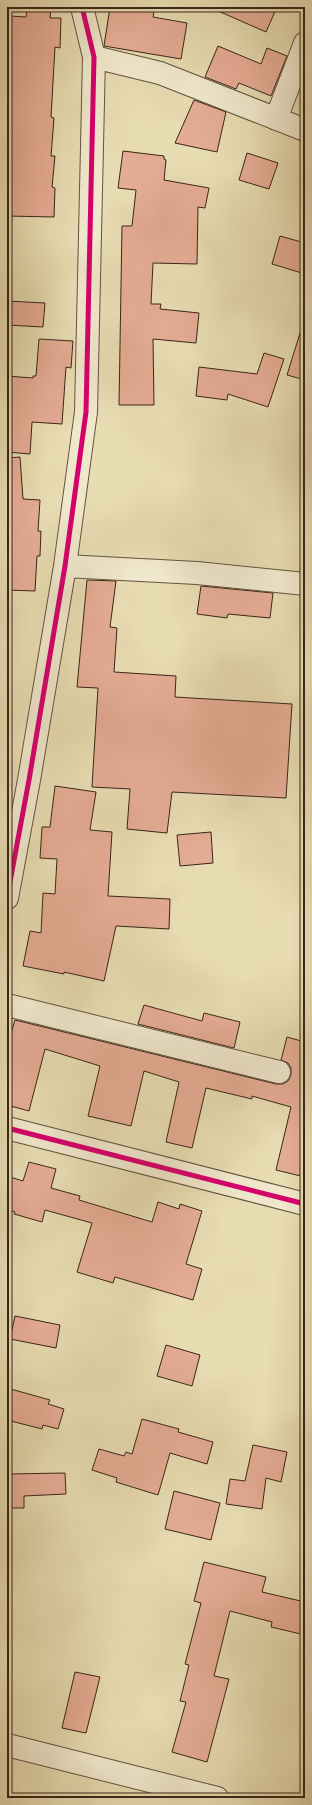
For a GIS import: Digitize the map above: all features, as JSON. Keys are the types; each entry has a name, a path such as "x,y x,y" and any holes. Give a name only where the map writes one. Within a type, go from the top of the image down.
{"street":[{"path":"7,898 29,780 65,566 86,412 94,57 82,7"},
{"path":"276,119 305,43"},
{"path":"94,57 160,73 305,130"},
{"path":"65,566 197,573 305,584"},
{"path":"7,1005 279,1072"},
{"path":"7,1128 305,1204"},
{"path":"7,1746 217,1798"}],"building":[{"path":"27,7 51,7 50,18 61,18 60,48 55,47 51,117 54,118 51,156 55,156 52,187 55,188 54,217 7,216 7,59 9,59 10,16 26,17"},
{"path":"110,7 155,7 153,17 187,23 181,59 104,46"},
{"path":"209,7 277,7 266,32"},
{"path":"218,46 261,64 267,48 287,56 271,96 239,83 236,89 205,77"},
{"path":"194,100 226,112 217,152 175,143"},
{"path":"123,151 164,156 164,159 166,160 164,180 209,188 205,208 198,207 197,264 153,263 151,304 161,304 160,309 199,313 196,343 153,339 154,405 119,405 122,226 132,226 136,190 118,188"},
{"path":"247,153 278,163 269,189 239,180"},
{"path":"280,236 305,243 305,274 272,264"},
{"path":"7,301 45,303 43,327 7,325"},
{"path":"301,330 305,331 305,380 287,375"},
{"path":"39,339 73,341 71,368 66,367 62,424 32,422 30,454 7,452 7,376 33,378 33,376 36,376"},
{"path":"264,353 284,359 268,407 228,394 227,400 196,396 199,367 257,374"},
{"path":"20,457 23,499 40,500 38,531 41,531 40,556 37,556 35,591 7,590 7,458"},
{"path":"87,580 116,581 110,627 117,628 114,672 176,676 175,697 292,704 286,798 172,792 167,833 127,829 130,789 92,787 98,688 77,687"},
{"path":"201,586 273,593 270,618 228,614 227,618 197,614"},
{"path":"55,786 96,792 90,830 112,832 108,896 170,899 169,929 116,926 104,981 64,972 64,974 23,966 30,931 41,933 43,893 55,894 57,859 40,858 42,827 50,827"},
{"path":"211,832 213,863 180,866 177,835"},
{"path":"144,1005 202,1021 204,1013 240,1022 234,1048 138,1024"},
{"path":"15,1020 276,1084 283,1084 288,1081 291,1075 291,1068 288,1063 281,1060 287,1037 305,1042 305,1177 276,1170 291,1107 252,1096 252,1099 206,1088 192,1148 166,1142 179,1082 144,1071 131,1126 88,1116 100,1066 45,1049 29,1111 7,1105 7,1046"},
{"path":"29,1162 56,1169 51,1188 80,1196 79,1200 152,1222 158,1202 179,1209 180,1204 202,1211 186,1264 202,1269 193,1300 115,1277 113,1283 77,1272 92,1223 45,1210 42,1222 14,1214 15,1212 7,1209 7,1176 23,1181"},
{"path":"15,1316 60,1325 56,1348 10,1339"},
{"path":"166,1345 200,1355 192,1386 157,1376"},
{"path":"7,1388 50,1400 48,1404 64,1409 58,1429 43,1425 42,1429 7,1420"},
{"path":"142,1419 179,1429 178,1432 213,1442 207,1464 170,1453 158,1495 116,1482 117,1478 92,1470 99,1449 124,1456 126,1452 132,1454"},
{"path":"253,1445 287,1452 281,1482 266,1478 262,1509 226,1504 230,1479 245,1481"},
{"path":"65,1473 66,1494 24,1496 24,1508 7,1508 7,1474"},
{"path":"174,1491 220,1503 211,1540 165,1529"},
{"path":"204,1562 266,1577 262,1592 305,1602 305,1635 271,1627 272,1622 230,1611 214,1676 229,1679 207,1762 172,1752 186,1702 180,1701 189,1665 185,1664 201,1603 194,1601"},
{"path":"75,1672 100,1677 86,1733 62,1728"}],"cycle path":[{"path":"7,898 29,780 65,566 86,412 94,57 82,7"},
{"path":"7,1128 305,1204"}]}
